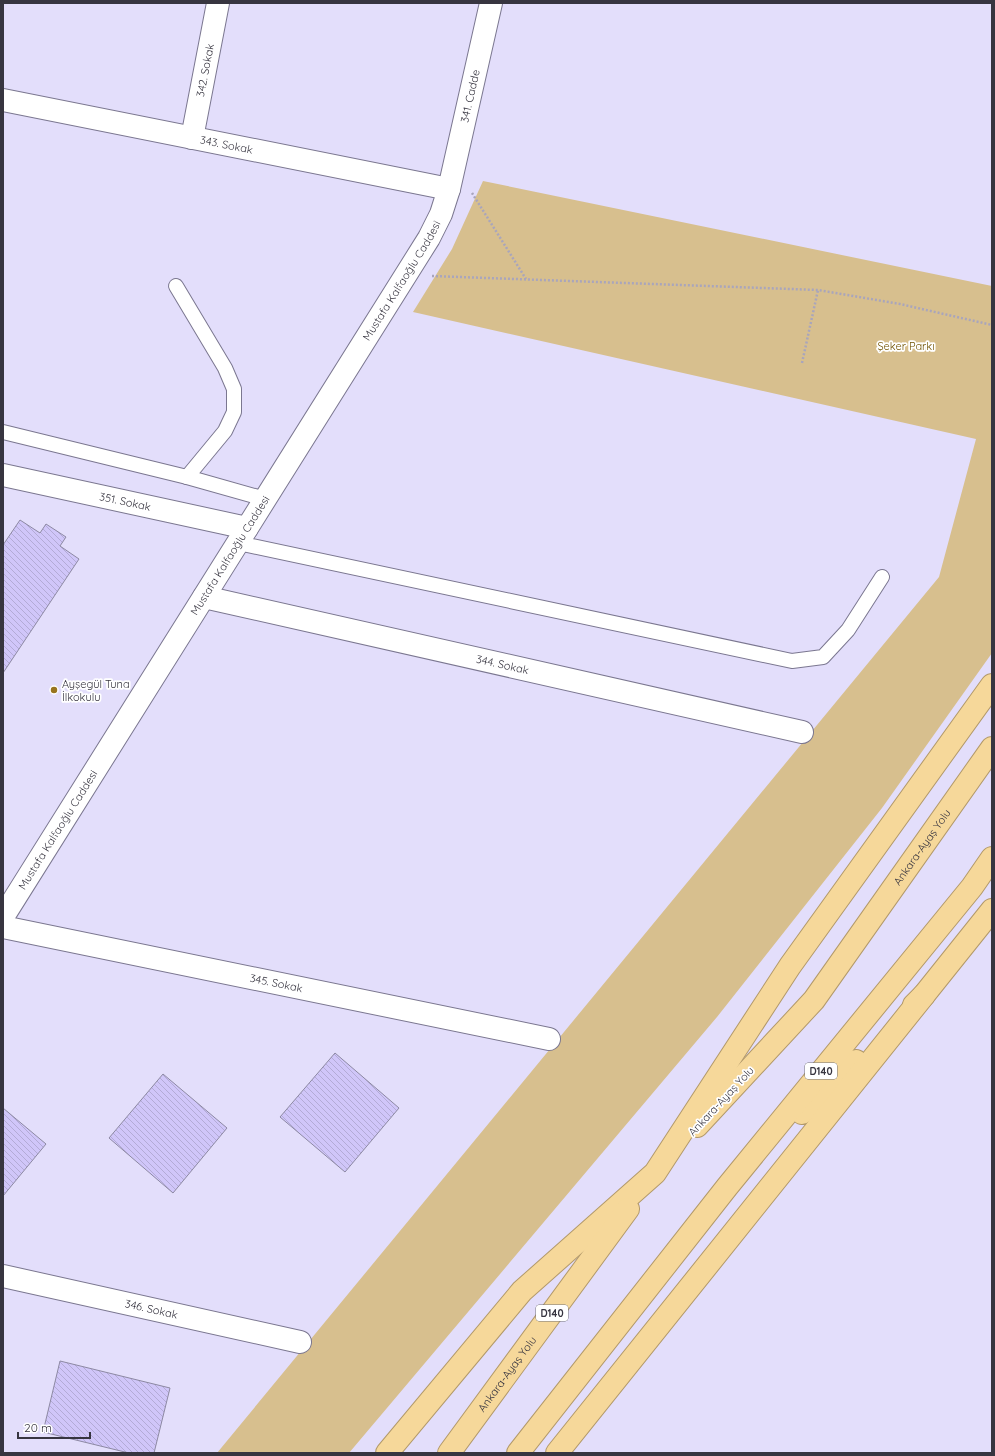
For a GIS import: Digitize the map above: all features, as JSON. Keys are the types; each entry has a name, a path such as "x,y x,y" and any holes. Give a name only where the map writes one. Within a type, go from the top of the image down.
{"highway":[{"path":"387,1453 522,1291 655,1173 790,966 992,685"},
{"name":"Ankara-Ayaş Yolu","path":"449,1453 655,1173 814,1000 992,748"},
{"name":"D140","path":"518,1453 727,1187 972,887 992,858"},
{"path":"557,1453 992,910"},
{"path":"727,1187 924,995"}],"street":[{"name":"342. Sokak","path":"192,138 218,3"},
{"name":"341. Cadde","path":"450,189 491,3"},
{"name":"343. Sokak","path":"3,100 450,189"},
{"name":"Mustafa Kalfaoğlu Caddesi","path":"3,917 406,276 429,238 441,214 450,189"},
{"name":"351. Sokak","path":"3,475 243,536"},
{"name":"344. Sokak","path":"204,597 802,732"},
{"name":"345. Sokak","path":"3,927 549,1039"},
{"name":"346. Sokak","path":"3,1276 300,1342"}],"lane":[{"path":"176,286 225,368 234,389 234,412 225,431 187,477"},
{"path":"3,432 187,477 265,499"},
{"path":"243,536 792,661 823,656 848,630 882,577"}],"path":[{"path":"455,166 526,280"},
{"path":"406,276 818,290 900,304 992,325"},
{"path":"802,363 818,290"}],"green space":[{"name":"Şeker Parkı","path":"483,181 992,286 992,653 882,808 717,1017 349,1453 217,1453 939,577 976,439 413,312 452,249"}],"building":[{"path":"20,520 40,533 46,524 66,537 60,546 79,559 3,673 3,545"},
{"path":"335,1053 399,1108 345,1172 280,1117"},
{"path":"163,1074 227,1128 173,1193 109,1138"},
{"path":"3,1108 46,1144 3,1196"},
{"path":"60,1361 170,1388 154,1453 129,1453 43,1432"}],"place":[{"name":"Ayşegül Tuna İlkokulu","path":"54,690"}]}
